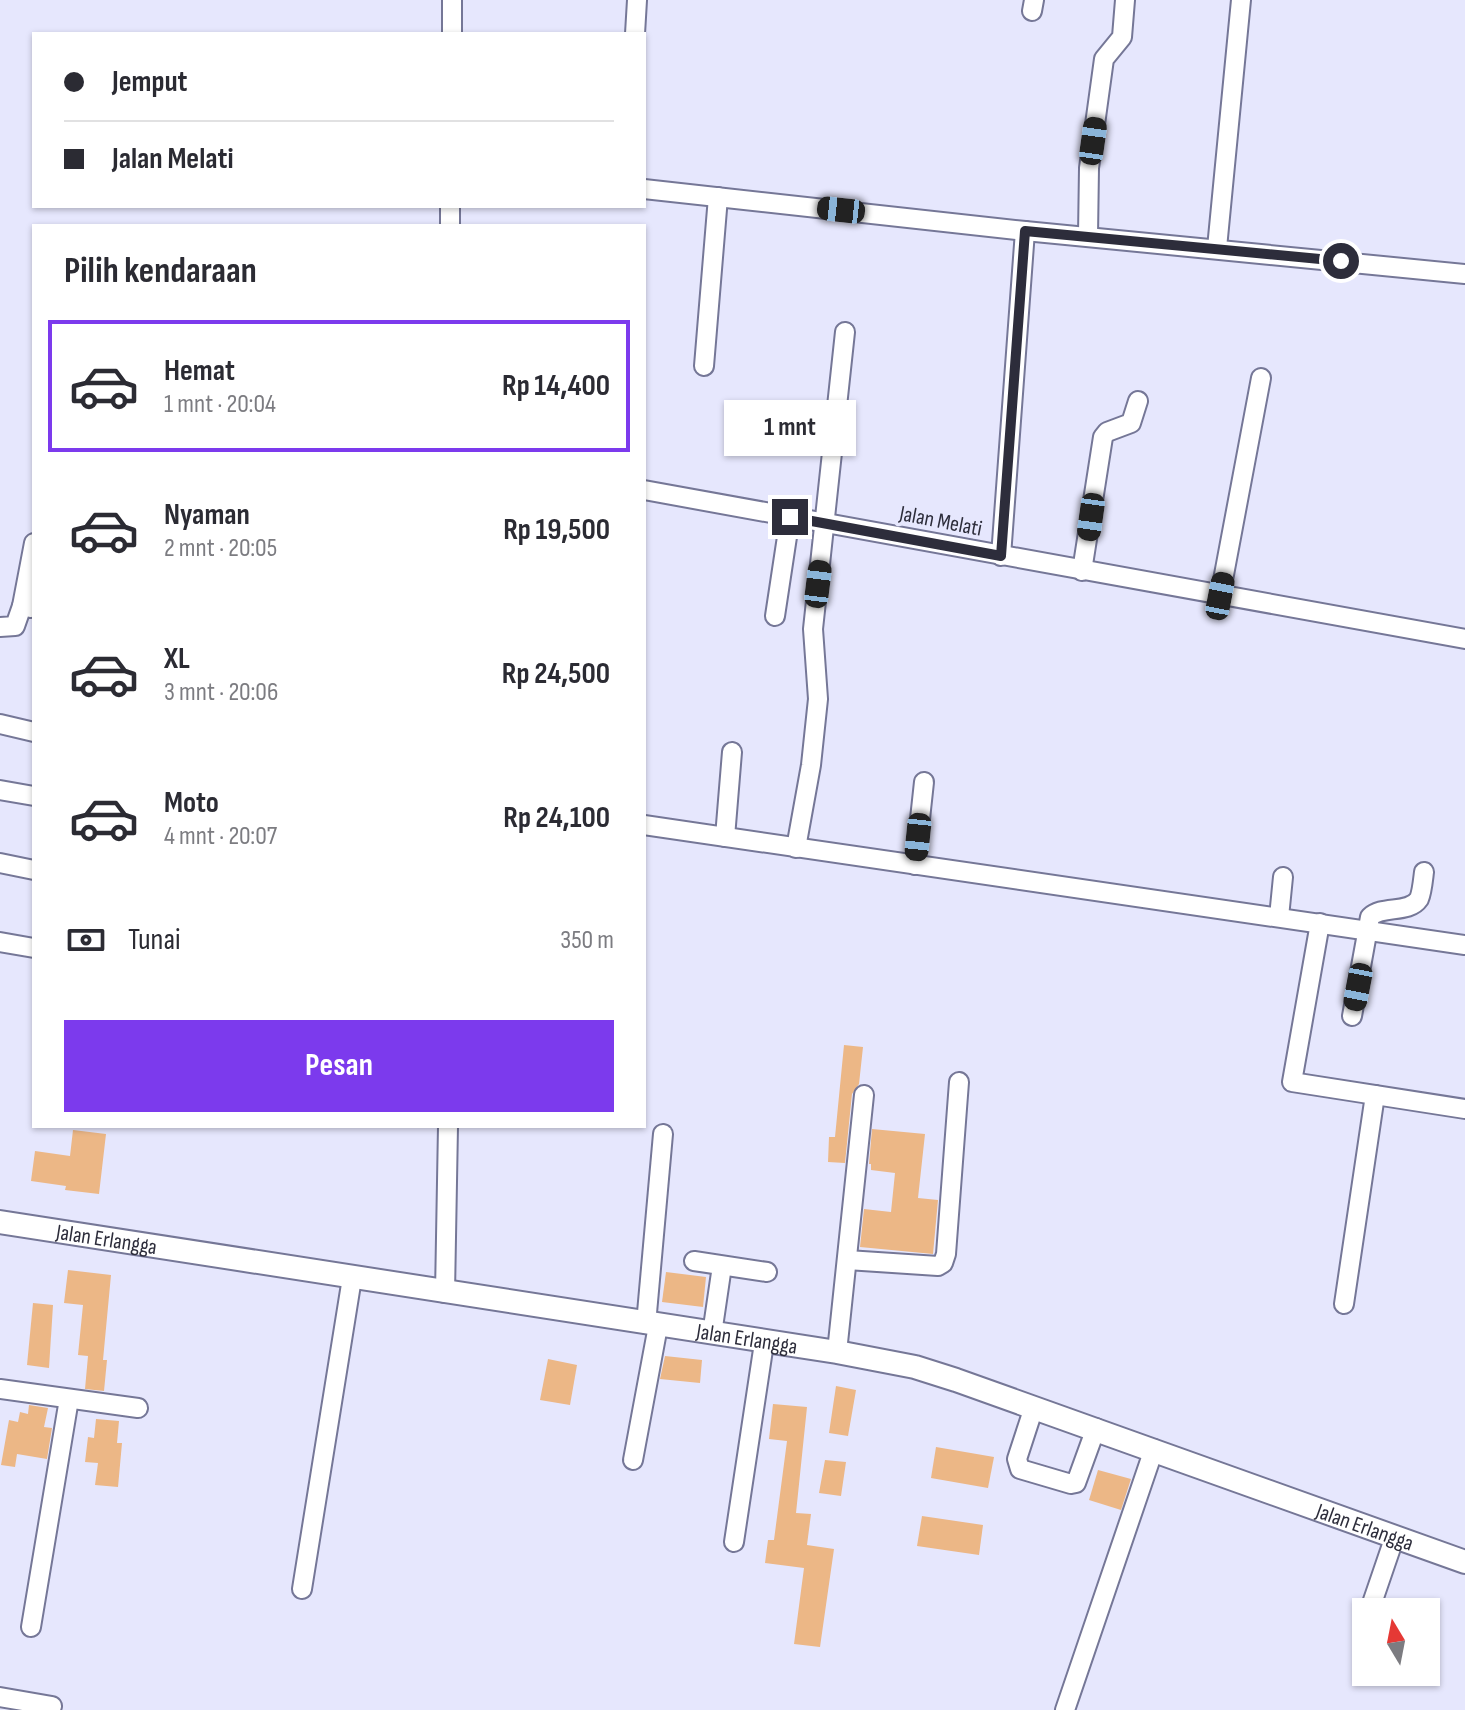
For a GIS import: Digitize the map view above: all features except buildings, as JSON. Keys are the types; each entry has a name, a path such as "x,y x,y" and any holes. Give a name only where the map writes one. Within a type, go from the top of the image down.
{"main road":[{"name":"Jalan Erlangga","path":"0,1222 837,1352 915,1367 1096,1428 1465,1562"}],"street":[{"path":"452,0 452,32"},
{"path":"635,32 637,0"},
{"path":"1088,235 1089,168 1104,59 1122,37 1125,0"},
{"path":"1217,248 1241,0"},
{"path":"646,189 1025,231 1465,274"},
{"path":"704,366 718,197"},
{"path":"1001,556 1025,231"},
{"path":"796,848 811,765 818,699 813,629 845,332"},
{"path":"1220,596 1261,378"},
{"path":"1082,571 1103,437 1107,432 1131,423 1138,401"},
{"name":"Jalan Melati","path":"646,490 1465,639"},
{"path":"775,616 790,517"},
{"path":"0,627 15,626 28,607 32,564"},
{"path":"0,724 32,732"},
{"path":"725,837 732,752"},
{"path":"915,865 924,782"},
{"path":"0,790 32,796"},
{"path":"646,825 1465,945"},
{"path":"0,863 32,870"},
{"path":"1352,1016 1372,913 1415,903 1420,897 1424,872"},
{"path":"1279,917 1283,877"},
{"path":"1320,923 1292,1082 1465,1109"},
{"path":"0,942 32,948"},
{"path":"847,1260 938,1266 943,1263 959,1082"},
{"path":"837,1352 864,1095"},
{"path":"1344,1304 1375,1095"},
{"path":"445,1293 448,1128"},
{"path":"633,1460 652,1325 663,1134"},
{"path":"694,1261 767,1272"},
{"path":"712,1334 722,1266"},
{"path":"302,1589 352,1278"},
{"path":"734,1542 764,1343"},
{"path":"0,1389 138,1408"},
{"path":"31,1627 69,1399"},
{"path":"1034,1407 1017,1459 1020,1469 1076,1483 1096,1428"},
{"path":"1065,1710 1154,1449"},
{"path":"1374,1598 1395,1536"},
{"path":"0,1697 52,1706"}],"route":[{"path":"790,517 1001,556 1025,231 1341,261"}]}
